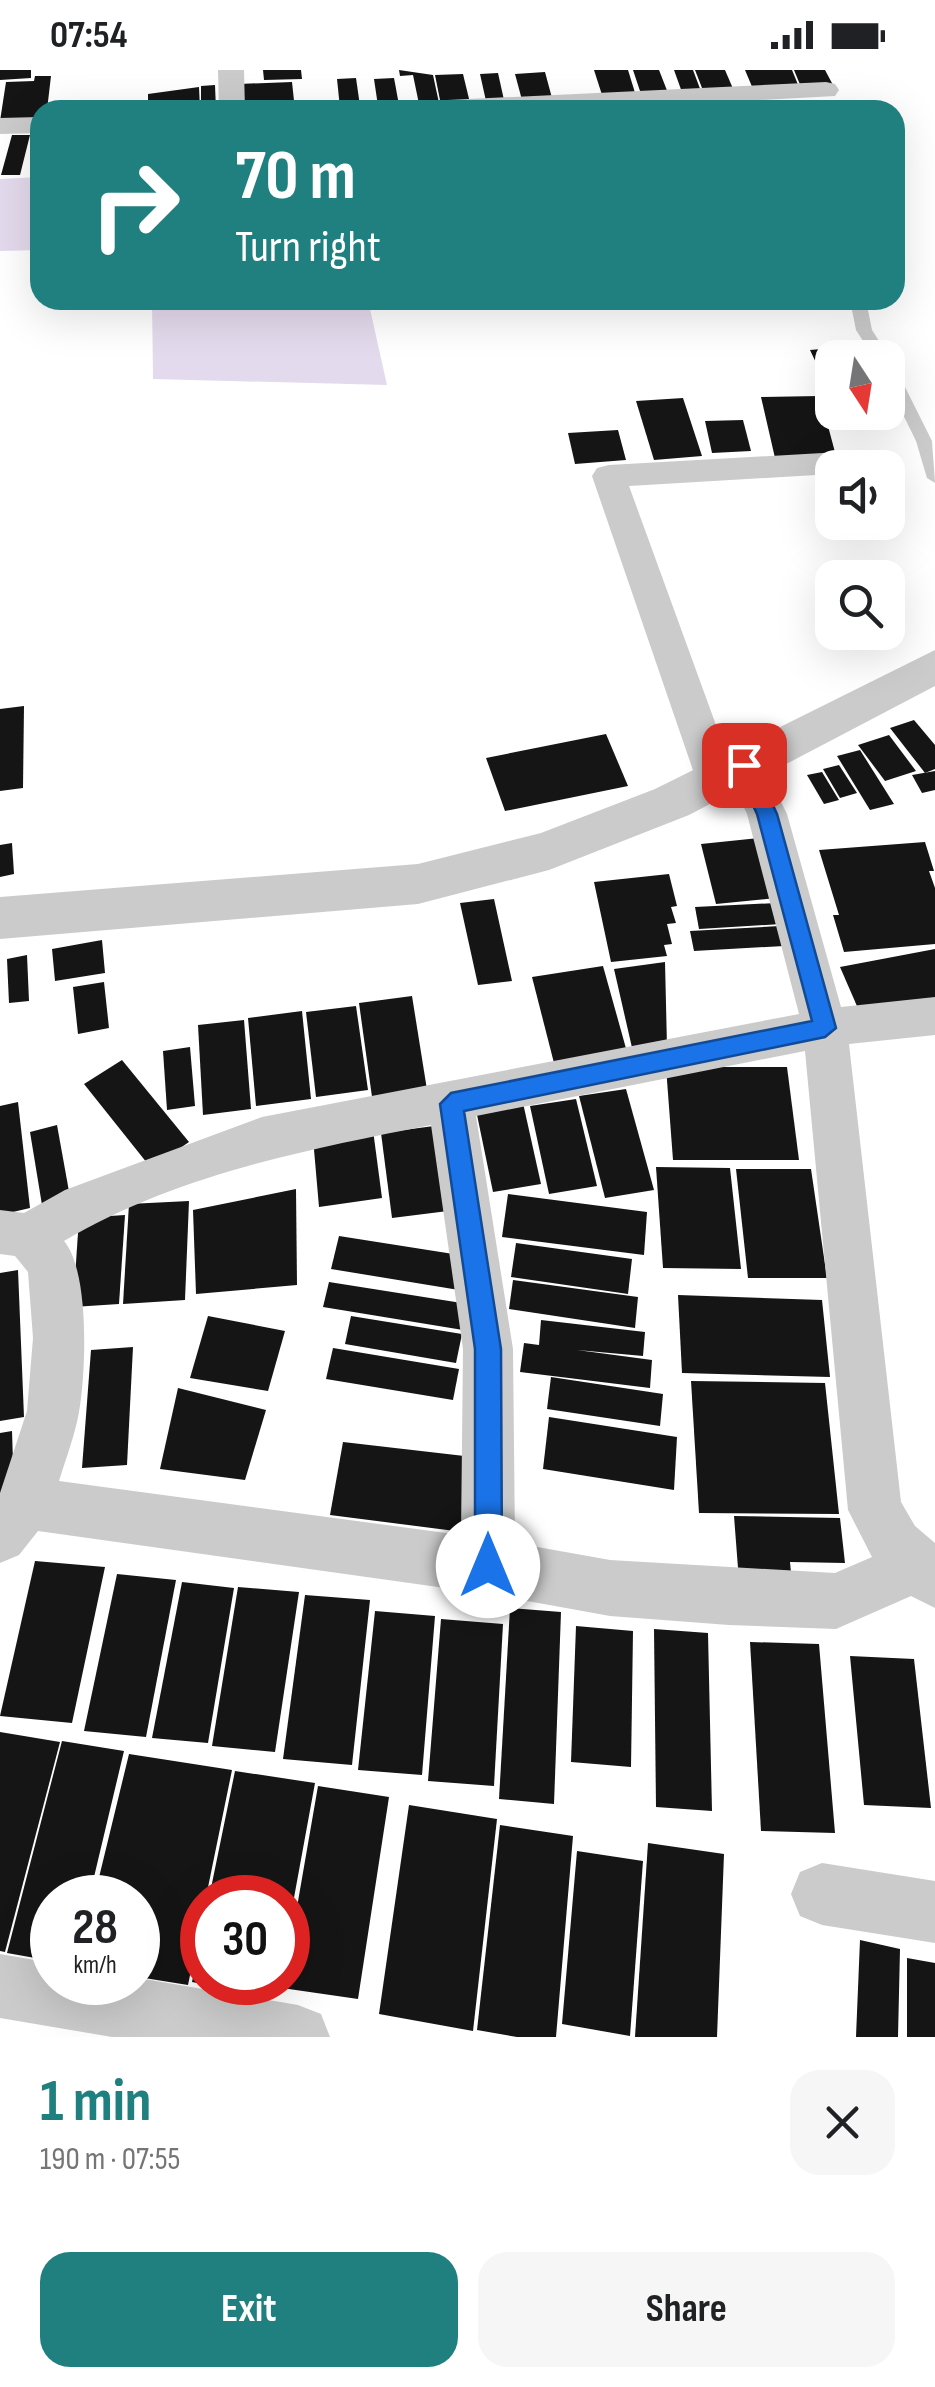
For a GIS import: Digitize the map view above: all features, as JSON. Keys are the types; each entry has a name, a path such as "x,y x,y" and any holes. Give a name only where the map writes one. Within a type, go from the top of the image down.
{"street":[{"path":"231,70 232,100"},
{"path":"616,100 826,90"},
{"path":"0,126 30,125"},
{"path":"815,464 609,476 730,772 767,814 825,1028 875,1510 924,1573 836,1602 610,1588 488,1566 13,1519 53,1410 58,1338 52,1264 14,1234 262,1138 825,1028 935,1016"},
{"path":"0,918 418,884 549,850 672,802 935,666"},
{"path":"451,1104 488,1349 488,1566"},
{"path":"822,1894 935,1912"},
{"path":"0,1986 298,2037"}],"lane":[{"path":"860,310 870,340"},
{"path":"905,403 924,440 935,478"}],"shaded area":[{"path":"30,178 30,250 0,251 0,179"},
{"path":"152,310 370,310 387,385 153,379"}],"building":[{"path":"0,70 31,70 31,78 0,80"},
{"path":"263,70 301,70 302,79 264,80"},
{"path":"399,70 433,75 438,100 418,100 413,75 400,76"},
{"path":"594,70 628,70 636,96 603,98"},
{"path":"633,70 659,70 668,93 641,94"},
{"path":"674,70 693,70 702,94 683,95"},
{"path":"695,70 725,70 734,91 704,93"},
{"path":"745,70 792,70 799,87 753,89"},
{"path":"794,70 825,70 833,85 801,87"},
{"path":"545,72 552,98 522,100 515,74"},
{"path":"498,73 504,100 486,100 480,74"},
{"path":"463,74 469,100 440,100 435,75"},
{"path":"35,76 51,76 48,100 30,100 30,120 0,121 6,82 34,81"},
{"path":"356,78 359,100 339,100 337,79"},
{"path":"394,78 398,100 377,100 374,79"},
{"path":"292,82 294,100 240,100 239,84"},
{"path":"215,85 216,100 201,100 201,86"},
{"path":"199,87 200,100 148,100 148,94"},
{"path":"12,135 30,135 20,175 1,175"},
{"path":"815,396 815,430 829,430 834,450 815,450 815,457 775,458 761,397"},
{"path":"683,398 702,456 654,460 636,401"},
{"path":"743,420 751,451 712,453 705,421"},
{"path":"618,430 626,460 575,464 568,433"},
{"path":"24,706 23,788 0,791 0,709"},
{"path":"914,720 935,745 935,769 925,773 890,728"},
{"path":"606,734 628,786 505,811 486,758"},
{"path":"889,735 916,771 885,781 858,745"},
{"path":"860,750 894,804 870,810 837,756"},
{"path":"839,765 857,793 840,798 823,769"},
{"path":"935,771 935,790 922,793 912,775"},
{"path":"822,772 839,800 824,804 807,775"},
{"path":"759,838 776,898 716,904 701,844"},
{"path":"925,842 934,871 929,871 935,888 935,944 844,952 833,915 839,915 819,850"},
{"path":"12,843 14,874 0,877 0,845"},
{"path":"669,874 677,906 671,907 676,923 667,924 672,944 664,945 667,956 611,962 594,882"},
{"path":"494,899 512,981 478,985 460,903"},
{"path":"776,903 781,924 699,929 695,907"},
{"path":"780,926 784,946 694,951 690,931"},
{"path":"102,940 105,973 55,981 52,949"},
{"path":"935,949 935,999 860,1013 840,967"},
{"path":"27,955 29,1001 9,1003 7,959"},
{"path":"665,962 667,1047 633,1052 614,969"},
{"path":"603,966 627,1052 554,1063 532,977"},
{"path":"104,982 109,1028 78,1034 73,987"},
{"path":"412,996 428,1096 373,1104 359,1003"},
{"path":"356,1006 368,1090 316,1097 306,1012"},
{"path":"302,1011 311,1099 256,1106 248,1018"},
{"path":"244,1020 251,1109 203,1115 198,1025"},
{"path":"190,1047 195,1106 167,1110 163,1051"},
{"path":"122,1060 189,1142 151,1168 84,1084"},
{"path":"666,1067 787,1067 799,1160 673,1160"},
{"path":"626,1089 654,1190 605,1198 579,1096"},
{"path":"576,1099 597,1186 549,1194 530,1106"},
{"path":"18,1102 30,1208 0,1215 0,1106"},
{"path":"523,1103 541,1184 493,1192 476,1110"},
{"path":"57,1125 70,1197 42,1205 30,1132"},
{"path":"434,1126 448,1211 392,1218 381,1133"},
{"path":"373,1130 382,1198 319,1207 313,1138"},
{"path":"656,1167 730,1168 741,1269 663,1268"},
{"path":"736,1169 811,1169 827,1278 748,1278"},
{"path":"296,1189 297,1285 196,1294 193,1210"},
{"path":"508,1194 647,1212 644,1255 502,1237"},
{"path":"189,1201 185,1300 123,1304 129,1204"},
{"path":"125,1215 119,1304 73,1307 79,1218"},
{"path":"339,1236 466,1256 459,1290 331,1269"},
{"path":"516,1243 632,1259 628,1294 511,1277"},
{"path":"18,1270 24,1417 0,1421 0,1273"},
{"path":"513,1280 638,1297 635,1328 509,1309"},
{"path":"329,1282 468,1304 463,1330 323,1307"},
{"path":"678,1295 822,1300 830,1377 682,1373"},
{"path":"208,1316 285,1331 268,1391 190,1378"},
{"path":"351,1316 462,1334 456,1363 345,1344"},
{"path":"541,1320 645,1332 643,1356 577,1350 652,1360 650,1388 520,1372 524,1343 539,1345"},
{"path":"133,1347 127,1465 82,1468 91,1350"},
{"path":"333,1348 459,1369 453,1400 326,1379"},
{"path":"551,1377 663,1394 660,1426 547,1409"},
{"path":"691,1381 825,1383 839,1514 699,1513"},
{"path":"178,1388 266,1410 245,1480 160,1469"},
{"path":"549,1417 677,1437 674,1490 543,1469"},
{"path":"12,1431 14,1492 0,1495 0,1433"},
{"path":"343,1442 473,1457 463,1532 330,1515"},
{"path":"734,1516 840,1518 845,1563 790,1562 793,1594 740,1594"},
{"path":"35,1561 105,1567 72,1723 0,1716"},
{"path":"117,1574 176,1580 146,1737 84,1731"},
{"path":"182,1582 234,1588 208,1743 152,1738"},
{"path":"238,1587 299,1592 275,1752 212,1746"},
{"path":"305,1595 370,1600 352,1765 283,1759"},
{"path":"510,1608 561,1612 554,1804 499,1799"},
{"path":"375,1611 435,1616 422,1775 358,1770"},
{"path":"441,1619 503,1624 494,1786 428,1781"},
{"path":"576,1626 633,1631 631,1767 571,1762"},
{"path":"654,1629 708,1633 712,1811 656,1807"},
{"path":"750,1642 819,1644 835,1833 761,1831"},
{"path":"850,1656 914,1659 931,1808 864,1805"},
{"path":"0,1732 60,1742 5,1952 0,1951"},
{"path":"62,1741 124,1751 94,1875 30,1875 30,1957 7,1953"},
{"path":"129,1754 232,1770 211,1875 180,1875 180,1984 160,1981 160,1875 100,1875"},
{"path":"235,1771 315,1783 298,1875 214,1875"},
{"path":"318,1786 389,1797 358,1999 310,1992 310,1875 303,1875"},
{"path":"409,1805 497,1819 473,2031 379,2014"},
{"path":"500,1825 573,1836 556,2037 517,2037 477,2030"},
{"path":"648,1843 724,1854 717,2037 635,2037"},
{"path":"577,1851 643,1861 630,2036 562,2024"},
{"path":"860,1940 900,1949 898,2037 856,2037"},
{"path":"907,1958 935,1963 935,2037 907,2037"}],"route":[{"path":"488,1566 488,1349 451,1104 825,1028 767,814 744,765"}]}
